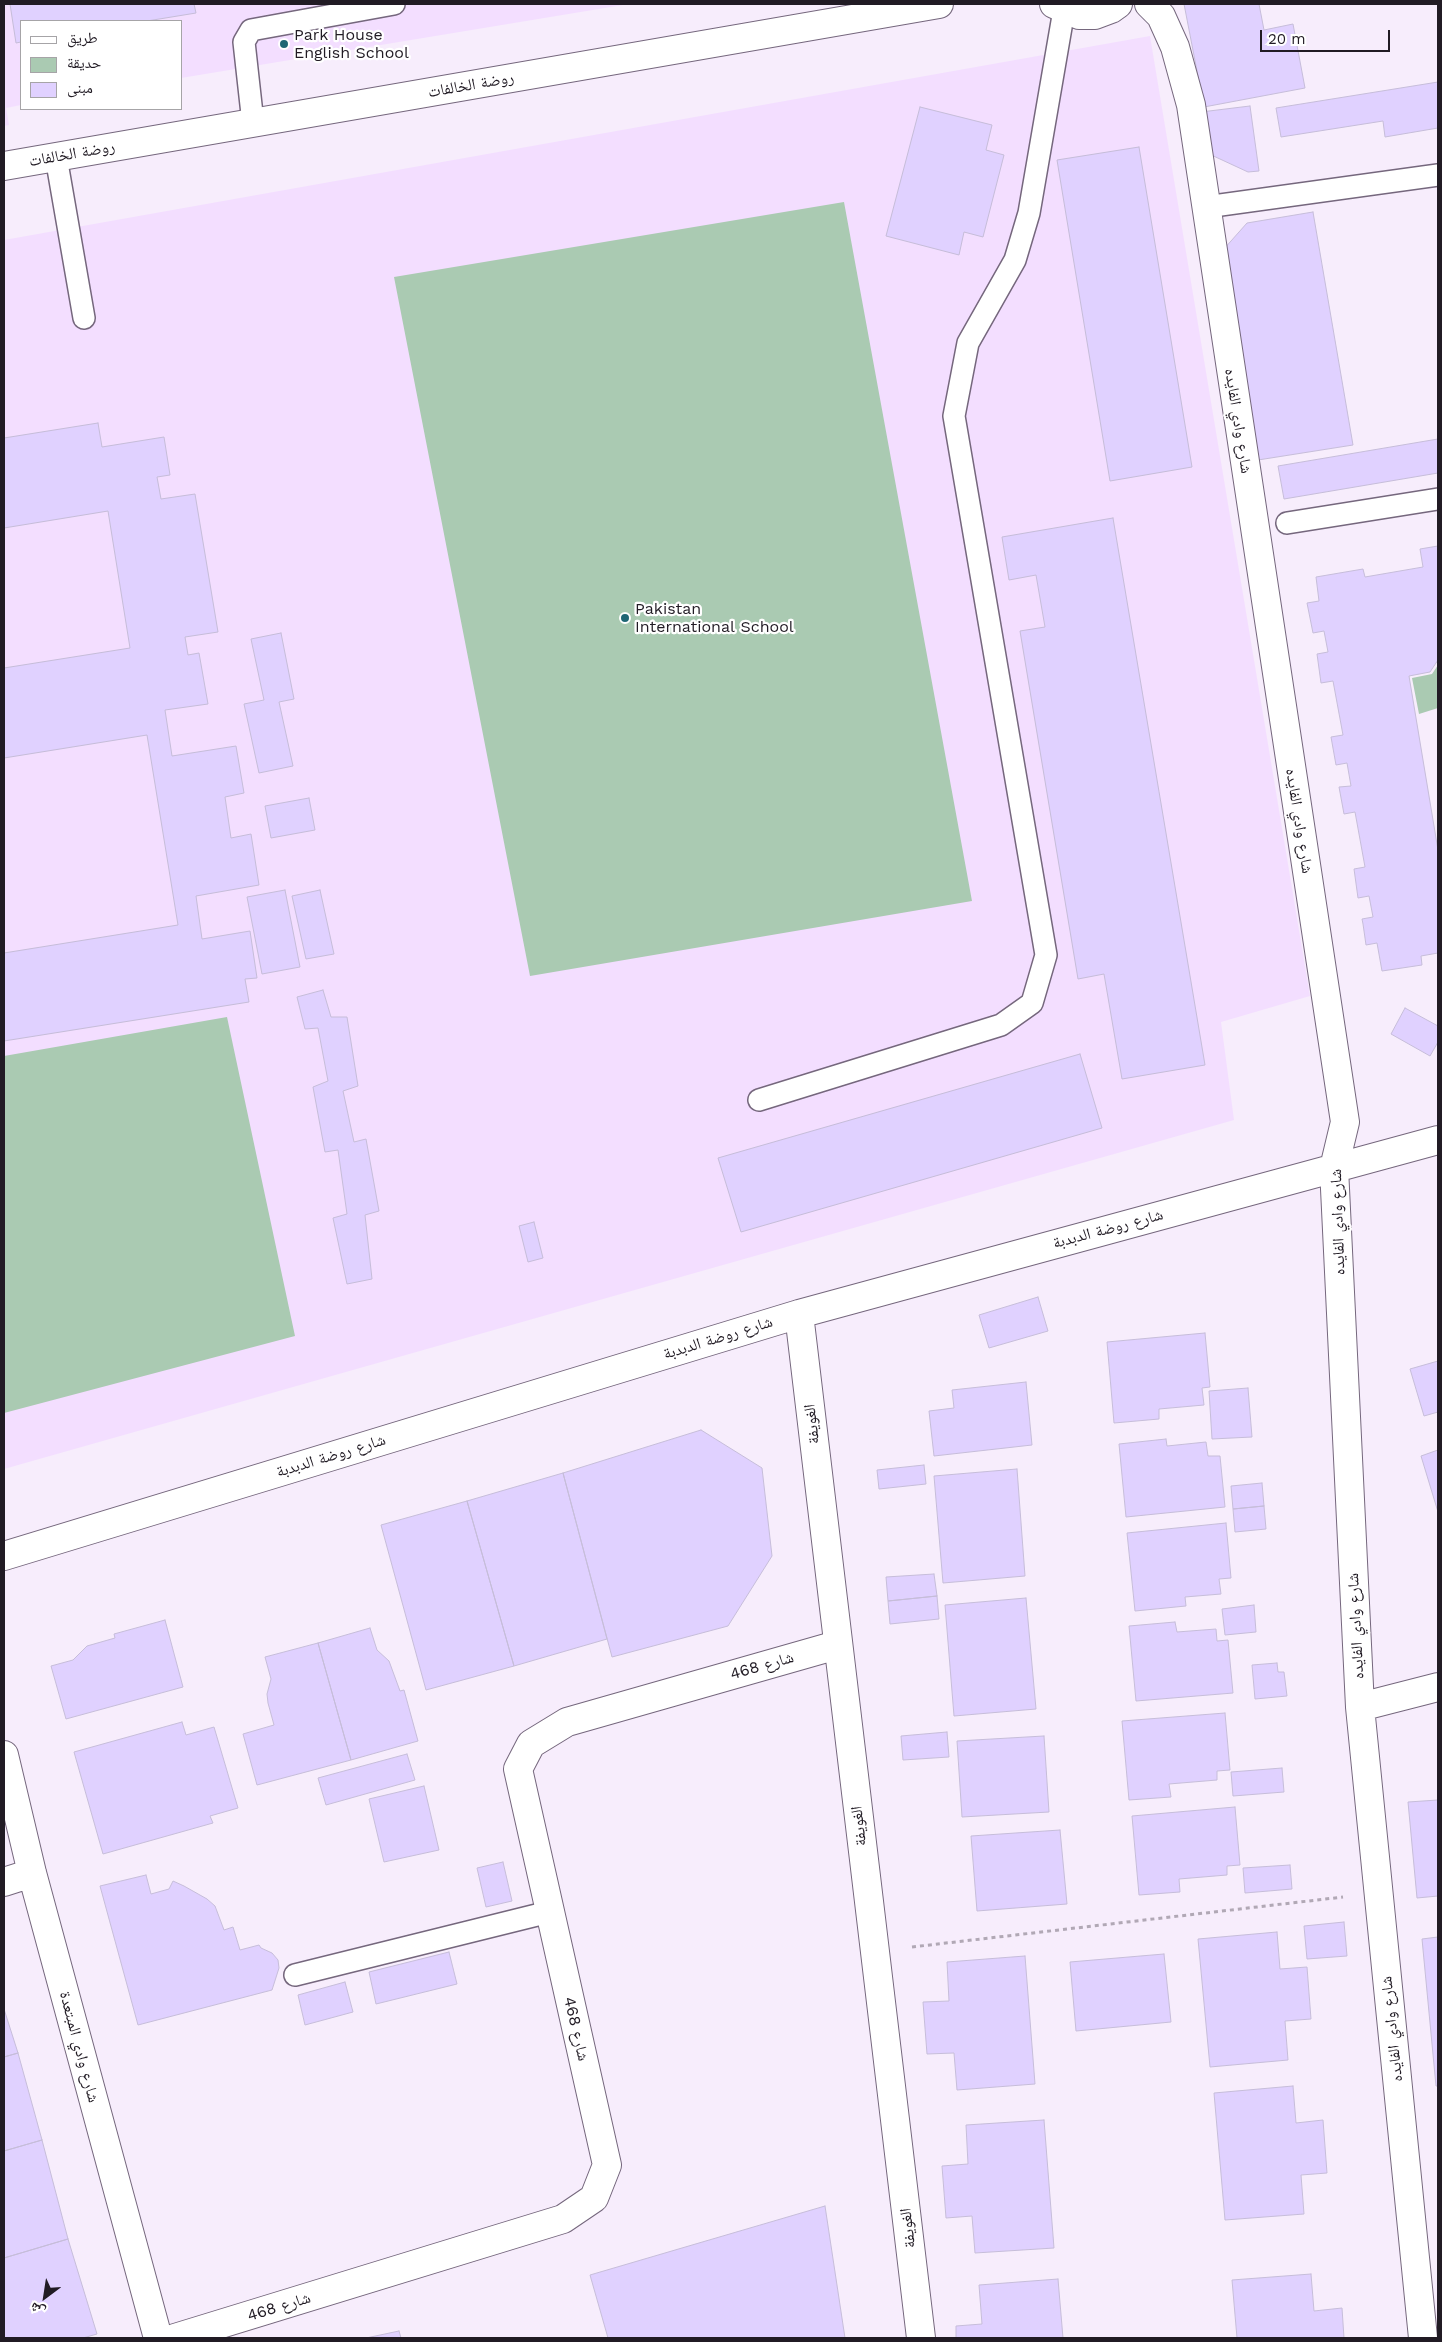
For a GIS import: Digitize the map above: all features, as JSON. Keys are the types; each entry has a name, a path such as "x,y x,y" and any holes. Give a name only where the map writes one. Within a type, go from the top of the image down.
{"street":[{"name":"روضة الخالفات","path":"4,166 939,4"},
{"path":"1059,7 1079,15 1095,15 1118,4"},
{"name":"شارع وادي الفايده","path":"1149,4 1161,16 1175,47 1191,105 1345,1122 1334,1168 1360,1707 1423,2338"},
{"name":"شارع روضة الدبدبة","path":"4,1556 799,1314 1438,1140"},
{"name":"الغويفة","path":"799,1314 921,2338"},
{"name":"شارع 468","path":"175,2338 563,2219 594,2198 607,2165 518,1769 531,1744 567,1722 837,1644"},
{"path":"1360,1707 1438,1687"},
{"name":"شارع وادي المبتعدة","path":"4,1755 32,1873 158,2338"},
{"path":"4,1882 32,1873"}],"lane":[{"path":"253,123 244,42 251,30 394,4"},
{"path":"758,1100 1001,1025 1032,1003 1046,955 954,416 968,343 1015,260 1029,213 1059,7"},
{"path":"56,157 84,318"},
{"path":"1206,207 1438,175"},
{"path":"1287,523 1438,499"},
{"path":"295,1975 549,1912"}],"path":[{"path":"874,1952 1378,1892"}],"shaded area":[{"name":"Park House English School","path":"4,4 629,4 182,78 182,20 20,20 20,105 6,108 9,125 4,126"},
{"name":"Pakistan International School","path":"1150,36 1310,996 1221,1022 1234,1120 4,1469 4,240"}],"green space":[{"path":"844,202 972,901 530,976 394,277"},
{"path":"1438,665 1438,708 1419,714 1412,678 1432,674"},
{"path":"227,1017 295,1336 4,1413 4,1056"}],"building":[{"path":"10,4 194,4 196,13 153,20 20,20 20,42 16,43"},
{"path":"1184,4 1259,4 1264,30 1293,24 1305,88 1204,107"},
{"path":"1438,82 1438,128 1385,137 1383,121 1281,137 1276,108"},
{"path":"1250,106 1259,171 1248,172 1207,153 1201,112"},
{"path":"920,107 992,125 986,150 1004,155 983,237 964,232 959,255 886,236"},
{"path":"1139,147 1192,467 1110,481 1057,160"},
{"path":"1313,212 1353,445 1258,460 1223,250 1247,223"},
{"path":"98,423 102,447 164,437 170,475 157,477 161,499 195,494 218,632 185,637 188,655 199,653 208,704 165,710 172,756 236,746 244,793 225,797 231,838 251,834 259,885 196,896 202,939 250,931 257,978 245,979 249,1002 4,1041 4,953 178,925 147,735 4,758 4,668 130,648 108,511 4,528 4,438"},
{"path":"1438,439 1438,473 1284,499 1278,466"},
{"path":"1113,518 1205,1065 1122,1079 1104,974 1078,979 1020,631 1045,627 1036,575 1009,580 1002,537"},
{"path":"1438,546 1438,660 1430,672 1409,676 1438,850 1438,953 1421,956 1422,965 1382,971 1377,943 1366,945 1362,919 1373,917 1369,896 1358,898 1354,869 1365,867 1355,812 1344,814 1339,787 1351,786 1347,763 1336,765 1331,737 1343,735 1333,681 1321,683 1317,654 1328,652 1324,631 1313,633 1307,603 1319,601 1316,577 1363,569 1365,577 1423,567 1420,549"},
{"path":"281,633 294,699 279,702 293,766 259,773 244,704 264,700 251,639"},
{"path":"309,798 315,830 271,838 265,806"},
{"path":"285,890 300,967 262,974 247,897"},
{"path":"320,890 334,954 306,959 292,896"},
{"path":"323,990 331,1017 347,1017 358,1086 343,1091 354,1142 366,1139 379,1211 365,1215 372,1279 347,1284 333,1218 347,1214 338,1150 325,1152 313,1087 328,1081 318,1028 305,1029 297,997"},
{"path":"1405,1008 1438,1026 1438,1042 1430,1056 1391,1034"},
{"path":"1080,1054 1102,1128 741,1232 718,1158"},
{"path":"534,1222 543,1258 528,1262 519,1226"},
{"path":"1038,1297 1048,1331 989,1348 979,1315"},
{"path":"1205,1333 1210,1387 1202,1388 1204,1405 1159,1409 1159,1419 1114,1423 1107,1342"},
{"path":"1438,1361 1438,1412 1424,1416 1410,1369"},
{"path":"1026,1382 1032,1445 934,1456 929,1411 954,1408 952,1390"},
{"path":"1248,1388 1252,1437 1212,1439 1209,1391"},
{"path":"701,1430 762,1468 772,1556 728,1626 612,1657 563,1473"},
{"path":"1166,1439 1167,1446 1206,1442 1208,1456 1220,1456 1225,1507 1126,1517 1119,1444"},
{"path":"1438,1450 1438,1512 1421,1456"},
{"path":"924,1465 926,1484 879,1489 877,1470"},
{"path":"1017,1469 1025,1576 943,1583 934,1476"},
{"path":"563,1473 607,1639 514,1666 467,1501"},
{"path":"1262,1483 1264,1506 1233,1509 1231,1486"},
{"path":"467,1501 514,1666 426,1690 381,1525"},
{"path":"1264,1506 1266,1529 1235,1532 1233,1509"},
{"path":"1226,1523 1231,1578 1219,1579 1221,1594 1185,1597 1186,1606 1135,1611 1127,1533"},
{"path":"934,1574 937,1596 888,1601 886,1577"},
{"path":"937,1596 939,1619 890,1624 888,1601"},
{"path":"1026,1598 1036,1709 954,1716 945,1605"},
{"path":"1254,1605 1256,1632 1225,1635 1222,1609"},
{"path":"165,1620 183,1687 66,1719 51,1666 73,1660 87,1646 115,1638 114,1634"},
{"path":"1175,1622 1177,1632 1216,1629 1217,1641 1228,1640 1233,1693 1136,1701 1129,1626"},
{"path":"370,1628 377,1650 389,1661 400,1691 404,1690 418,1741 351,1760 318,1643"},
{"path":"318,1643 351,1760 257,1785 243,1734 274,1725 267,1694 271,1679 265,1657"},
{"path":"1277,1663 1278,1672 1284,1672 1287,1696 1255,1699 1252,1665"},
{"path":"1225,1713 1230,1770 1217,1771 1217,1780 1169,1784 1171,1797 1129,1800 1122,1721"},
{"path":"182,1722 186,1735 214,1727 238,1808 210,1816 213,1823 103,1854 74,1752"},
{"path":"947,1732 949,1757 903,1760 901,1736"},
{"path":"1044,1736 1049,1812 962,1817 957,1741"},
{"path":"407,1754 415,1780 326,1805 318,1778"},
{"path":"1282,1768 1284,1792 1233,1796 1231,1772"},
{"path":"424,1786 439,1850 384,1862 369,1799"},
{"path":"1438,1800 1438,1896 1417,1898 1408,1802"},
{"path":"1235,1807 1240,1865 1227,1866 1227,1875 1179,1879 1180,1892 1139,1895 1132,1816"},
{"path":"1060,1830 1067,1904 977,1911 971,1836"},
{"path":"503,1862 512,1901 486,1907 477,1868"},
{"path":"1290,1865 1292,1889 1245,1893 1243,1868"},
{"path":"146,1875 151,1894 169,1889 173,1881 207,1899 215,1906 224,1930 233,1927 240,1950 259,1945 261,1948 272,1953 278,1960 279,1968 272,1990 138,2025 100,1886"},
{"path":"1344,1922 1347,1956 1307,1959 1304,1926"},
{"path":"1277,1932 1280,1969 1307,1967 1311,2019 1285,2021 1288,2060 1210,2067 1198,1939"},
{"path":"1438,1937 1438,2086 1436,2086 1422,1939"},
{"path":"449,1952 457,1984 376,2004 369,1972"},
{"path":"1164,1954 1171,2022 1076,2031 1070,1962"},
{"path":"1025,1956 1035,2084 957,2090 954,2053 927,2054 923,2002 949,2001 947,1962"},
{"path":"345,1982 353,2012 305,2025 298,1995"},
{"path":"4,2009 18,2053 4,2057"},
{"path":"18,2053 42,2140 4,2151 4,2057"},
{"path":"1293,2086 1296,2123 1323,2120 1327,2173 1301,2175 1304,2214 1225,2220 1214,2093"},
{"path":"1044,2120 1054,2248 975,2253 972,2216 946,2218 942,2166 968,2164 966,2125"},
{"path":"42,2140 68,2239 4,2258 4,2151"},
{"path":"825,2206 845,2338 608,2338 590,2275"},
{"path":"68,2239 97,2334 83,2338 4,2338 4,2258"},
{"path":"1311,2274 1314,2311 1342,2308 1344,2338 1237,2338 1232,2280"},
{"path":"1058,2279 1063,2338 956,2338 956,2326 982,2324 979,2285"},
{"path":"399,2331 401,2338 366,2338"}],"place":[{"name":"Park House English School","path":"284,44"},
{"name":"Pakistan International School","path":"625,618"}]}
